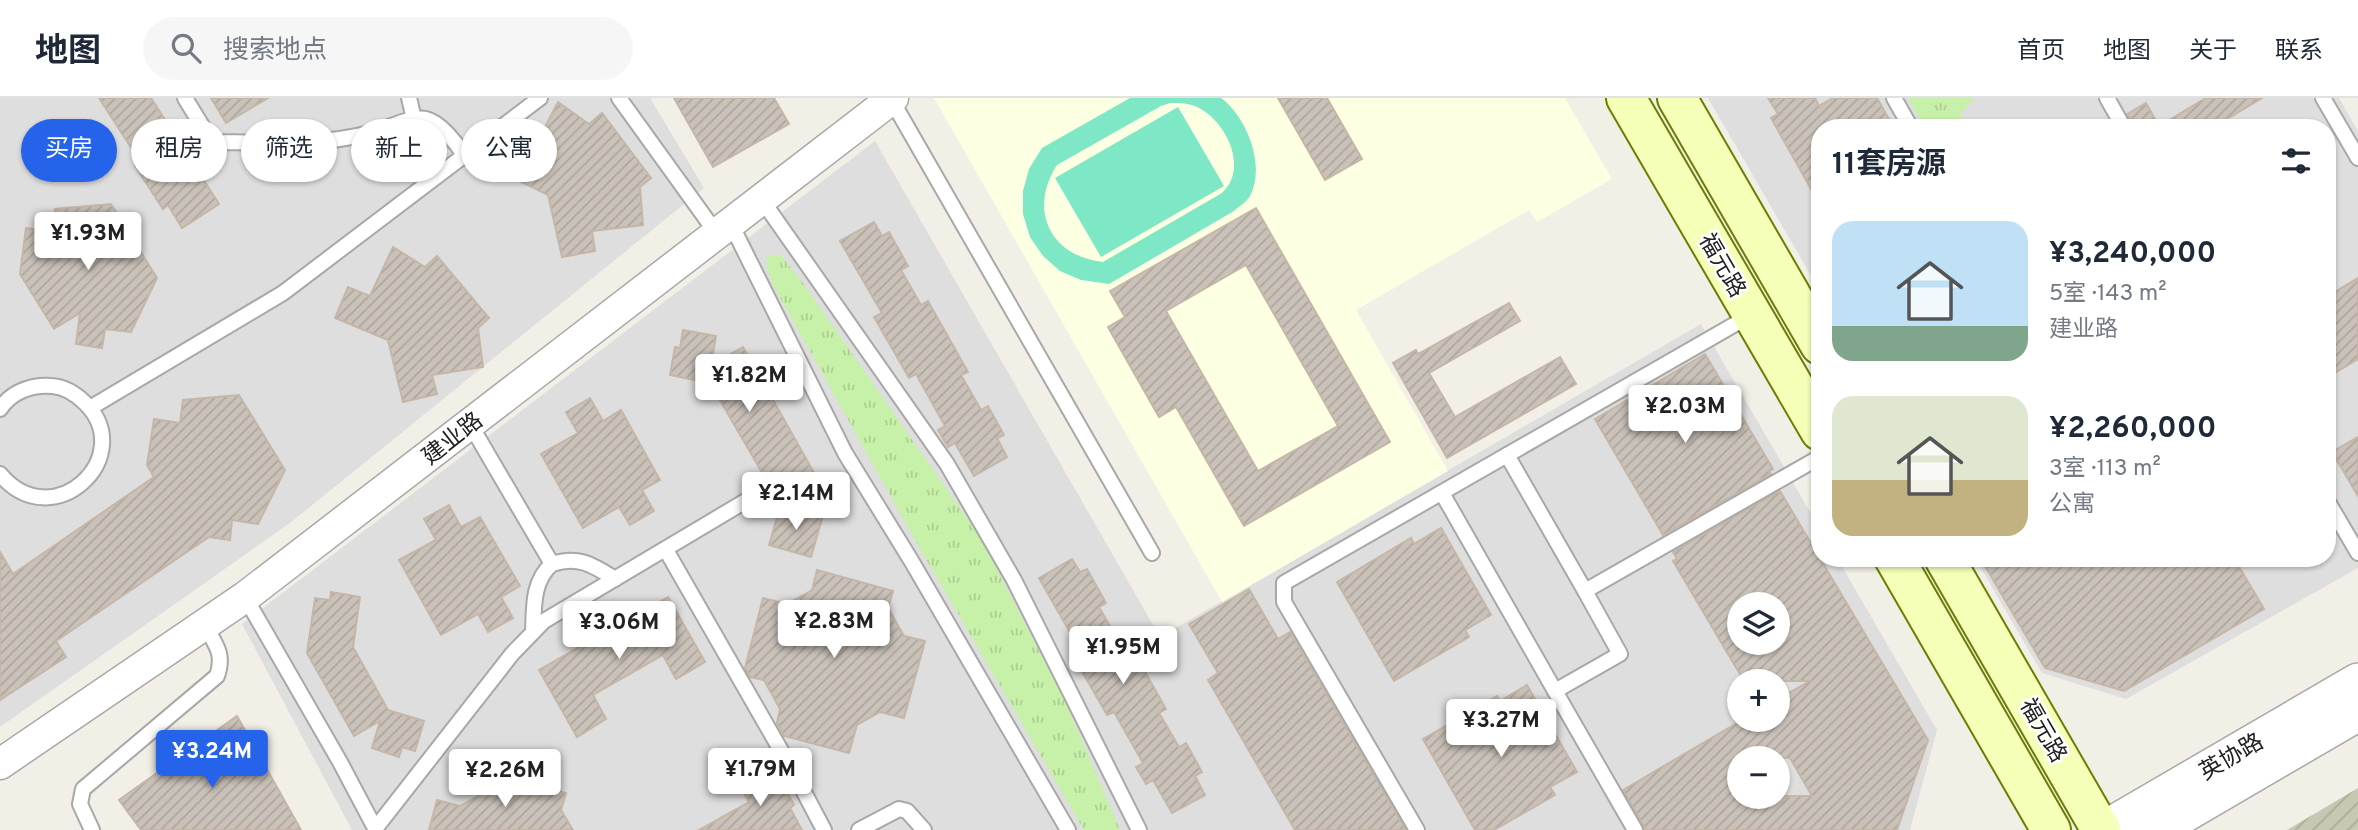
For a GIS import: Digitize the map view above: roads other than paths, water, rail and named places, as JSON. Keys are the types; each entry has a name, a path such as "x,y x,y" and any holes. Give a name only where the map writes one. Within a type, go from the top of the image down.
{"main road":[{"name":"福元路","path":"1626,98 1811,416"},
{"name":"福元路","path":"1676,98 1811,330"},
{"name":"福元路","path":"1899,567 2051,830"},
{"name":"福元路","path":"1949,567 2103,830"}],"street":[{"name":"建业路","path":"0,764 245,597 892,99"},
{"name":"英协路","path":"2103,830 2358,682"},
{"name":"英协路","path":"2156,830 2358,712"}],"lane":[{"path":"185,98 210,139 218,142 319,143 351,138"},
{"path":"408,98 414,119"},
{"path":"512,119 540,98"},
{"path":"619,98 724,229 845,453 912,562 1068,830"},
{"path":"1894,98 1906,119"},
{"path":"2107,98 2119,119"},
{"path":"2323,98 2335,119"},
{"path":"892,99 1152,553"},
{"path":"2336,120 2358,158"},
{"path":"447,134 461,150"},
{"path":"90,408 283,293 461,157"},
{"path":"762,200 947,464 1014,580 1139,830"},
{"path":"1417,830 1284,602 1284,583 1752,315"},
{"path":"0,409 14,395 41,386 68,390 90,408 98,421 101,436 101,451 88,479 77,489 63,495 33,497 19,492 0,474"},
{"path":"470,424 552,564"},
{"path":"1507,456 1620,653 1555,691"},
{"path":"1584,591 1811,462"},
{"path":"1442,493 1635,830"},
{"path":"245,597 376,829 512,654 544,621 749,499"},
{"path":"2336,516 2358,553"},
{"path":"666,550 824,830"},
{"path":"533,632 534,601 539,583 552,564 572,559 590,563 615,579"},
{"path":"92,830 80,804 83,789 217,676 222,663 220,652 204,624"},
{"path":"859,830 899,809 907,811 924,830"}]}
